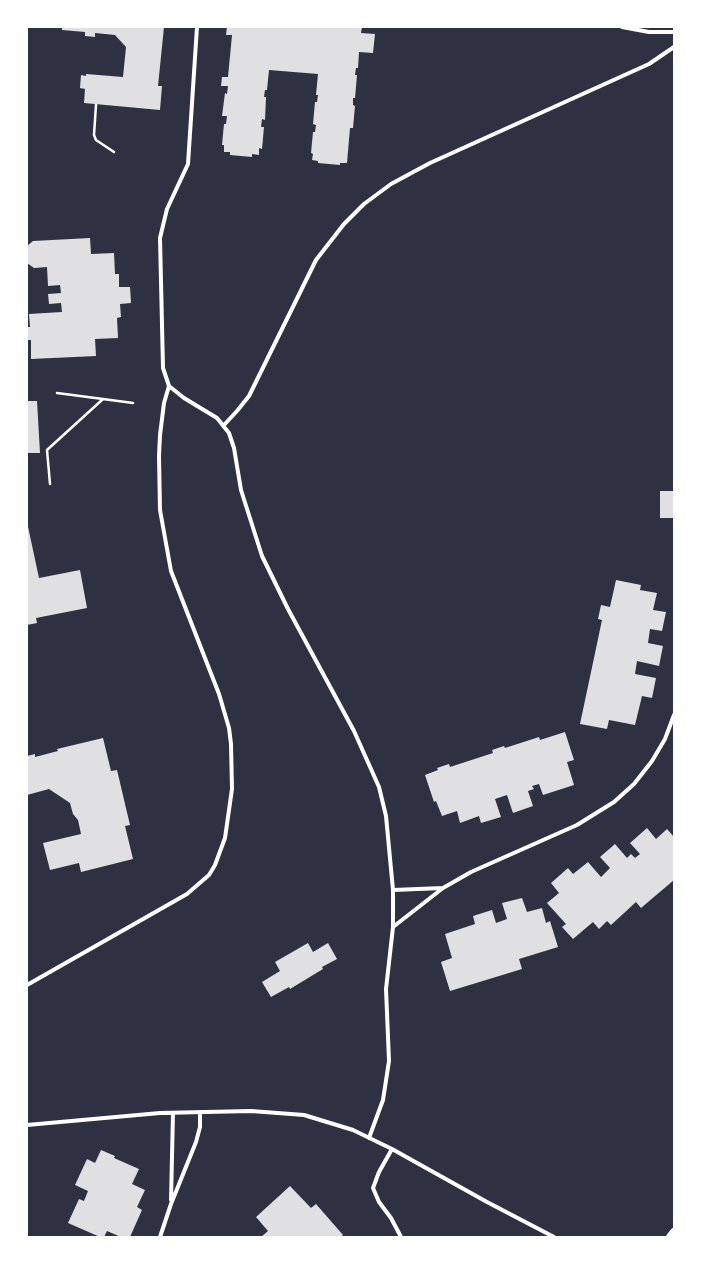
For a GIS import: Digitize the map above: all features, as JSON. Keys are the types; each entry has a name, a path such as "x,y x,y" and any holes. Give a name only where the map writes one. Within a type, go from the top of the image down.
{"main road":[{"path":"670,1237 674,1232"}],"street":[{"path":"196,27 188,164 184,176 167,209 160,238 162,357 165,378 169,386 184,398 209,411 224,425 232,440 241,490 262,556 288,609 354,731 379,787 386,816 393,890 393,927 386,989 389,1061 383,1100 369,1138"},
{"path":"622,27 649,32 674,32"},
{"path":"224,425 249,396 316,260 344,224 364,204 391,184 430,162 649,64 674,47"},
{"path":"27,985 187,894 208,875 216,865 225,838 232,784 229,728 219,694 171,571 160,510 160,435 164,402 169,386"},
{"path":"393,927 443,888 477,870 577,825 608,806 624,793 643,773 662,744 674,715"},
{"path":"393,890 443,888"},
{"path":"27,1125 101,1117 200,1112 251,1111 304,1115 335,1123 392,1149 487,1202 554,1237"},
{"path":"160,1237 171,1204 199,1135 200,1112"},
{"path":"171,1204 173,1113"},
{"path":"392,1149 379,1172 373,1188 379,1202 397,1228 401,1237"}],"path":[{"path":"96,104 94,136 96,140 114,152"},
{"path":"57,393 133,403"},
{"path":"50,484 47,450 103,399"}],"building":[{"path":"62,27 164,27 158,86 162,86 160,110 84,103 85,89 80,88 81,75 86,76 86,74 123,77 126,47 115,35 95,33 95,37 85,36 85,32 62,30"},
{"path":"227,27 362,27 361,33 375,34 373,53 359,52 358,68 356,68 355,75 357,75 355,98 353,98 353,105 355,106 353,128 350,128 347,163 340,163 340,165 318,163 318,161 312,160 313,154 311,153 313,132 315,132 316,125 313,124 315,102 317,102 318,95 316,95 318,74 269,70 267,90 265,90 264,97 266,97 265,120 262,119 261,127 264,127 262,149 259,148 259,155 252,154 252,157 230,155 230,152 224,152 224,145 222,145 224,124 226,124 227,116 222,116 225,93 227,94 228,86 221,86 222,77 228,77 232,35 226,35"},
{"path":"90,238 91,254 114,253 115,274 119,274 119,287 130,287 131,303 120,304 121,317 117,318 118,338 95,339 96,356 31,359 31,340 27,340 27,327 30,327 29,314 62,312 61,303 49,304 48,294 61,293 60,285 48,286 47,267 34,268 27,263 27,246 33,241"},
{"path":"27,401 37,401 40,453 27,453"},
{"path":"660,491 674,491 674,518 660,518"},
{"path":"27,522 39,578 80,570 87,608 36,618 37,623 27,625"},
{"path":"616,580 641,585 640,590 657,593 653,610 666,612 662,631 650,629 648,643 663,646 659,666 637,661 635,674 656,678 652,698 642,696 635,725 609,720 607,729 580,724 602,620 598,619 601,605 610,607"},
{"path":"565,732 574,760 567,762 574,785 543,795 539,784 532,786 534,789 528,791 533,806 513,813 507,795 495,799 501,817 481,823 479,816 460,823 457,811 442,816 436,801 434,802 425,775 438,770 437,768 449,764 450,767 493,753 492,750 504,746 505,748 539,737 540,740"},
{"path":"103,738 111,771 117,770 130,825 125,826 133,859 81,872 79,863 50,870 43,843 81,834 78,820 73,814 70,803 49,789 27,795 27,756 35,754 35,757 58,751 57,749"},
{"path":"647,828 656,839 667,829 674,837 674,880 641,908 636,902 611,925 607,921 599,929 593,922 573,939 562,927 566,924 547,903 559,893 551,883 568,868 573,874 588,862 601,877 610,868 600,857 615,844 627,858 631,854 635,858 640,854 630,843"},
{"path":"522,898 527,912 542,908 546,923 550,921 558,947 519,959 522,969 450,991 441,962 452,958 445,934 475,924 473,916 492,910 496,923 507,919 502,903"},
{"path":"308,943 313,952 328,943 337,959 322,967 323,969 290,989 289,987 271,997 262,982 280,971 275,962"},
{"path":"101,1150 115,1156 114,1158 139,1169 132,1184 145,1190 137,1207 142,1210 130,1237 121,1237 107,1231 104,1237 100,1237 68,1223 79,1199 84,1201 88,1191 75,1185 87,1159 95,1163"},
{"path":"290,1186 311,1208 316,1204 343,1235 341,1237 261,1237 268,1231 256,1217"}]}
